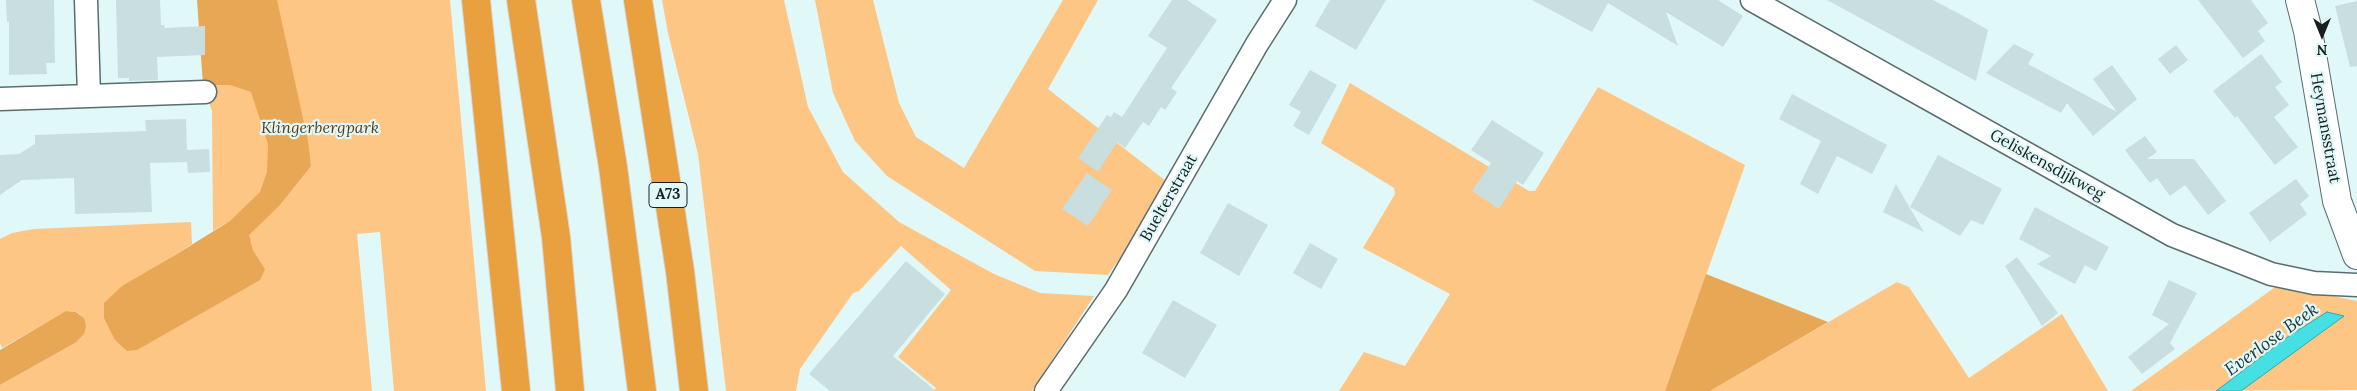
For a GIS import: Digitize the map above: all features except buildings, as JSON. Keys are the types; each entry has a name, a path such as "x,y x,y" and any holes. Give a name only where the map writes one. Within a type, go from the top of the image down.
{"highway":[{"path":"476,0 516,391"},
{"path":"521,0 556,237 570,391"},
{"path":"586,0 614,177 642,391"},
{"name":"A73","path":"638,0 680,271 694,391"}],"street":[{"path":"86,0 89,96"},
{"name":"Buelterstraat","path":"1046,391 1116,290 1257,44 1285,0"},
{"name":"Geliskensdijkweg","path":"1752,0 2172,235 2271,274 2314,283 2357,285"},
{"name":"Heymansstraat","path":"2300,0 2308,31 2337,201 2357,255"},
{"path":"0,99 205,92"}],"green space":[{"name":"Klingerbergpark","path":"220,0 450,0 486,391 394,391 380,232 357,234 372,391 0,391 0,385 75,343 84,318 77,312 67,311 2,348 0,343 0,239 12,233 34,229 191,222 192,244 172,257 265,269 253,250 251,242 226,223 213,231 212,111 203,85 222,85"},
{"path":"662,0 784,0 808,107 843,172 899,222 994,274 1040,293 1094,296 1032,391 934,391 936,388 898,357 951,290 901,246 859,291 853,293 800,369 796,391 726,391 698,154 668,33"},
{"path":"815,0 873,0 899,103 916,137 964,168 1063,0 1098,0 1048,89 1166,181 1123,254 1108,275 1035,271 887,176 855,141 833,93"},
{"path":"1350,83 1529,191 1535,191 1598,87 1745,165 1665,391 1339,391 1364,352 1405,366 1450,294 1363,248 1395,194 1394,188 1321,143"},
{"path":"1897,282 1909,287 1969,378 2062,314 2108,391 1710,391"},
{"path":"2278,285 2357,301 2357,390 2131,391"}],"shaded area":[{"path":"197,0 277,0 308,141 311,166 279,206 249,235 253,250 265,269 260,280 137,350 127,351 115,340 104,318 104,303 122,286 230,221 260,192 267,172 268,144 251,92 230,85 203,85"},
{"path":"1706,274 1828,322 1710,391 1665,391"},
{"path":"66,311 76,312 84,318 86,326 84,334 75,343 0,385 0,350"}],"water":[{"path":"2327,312 2344,316 2241,391 2216,391 2289,336"}],"water label":[{"name":"Everlose Beek","path":"2272,340"}]}
